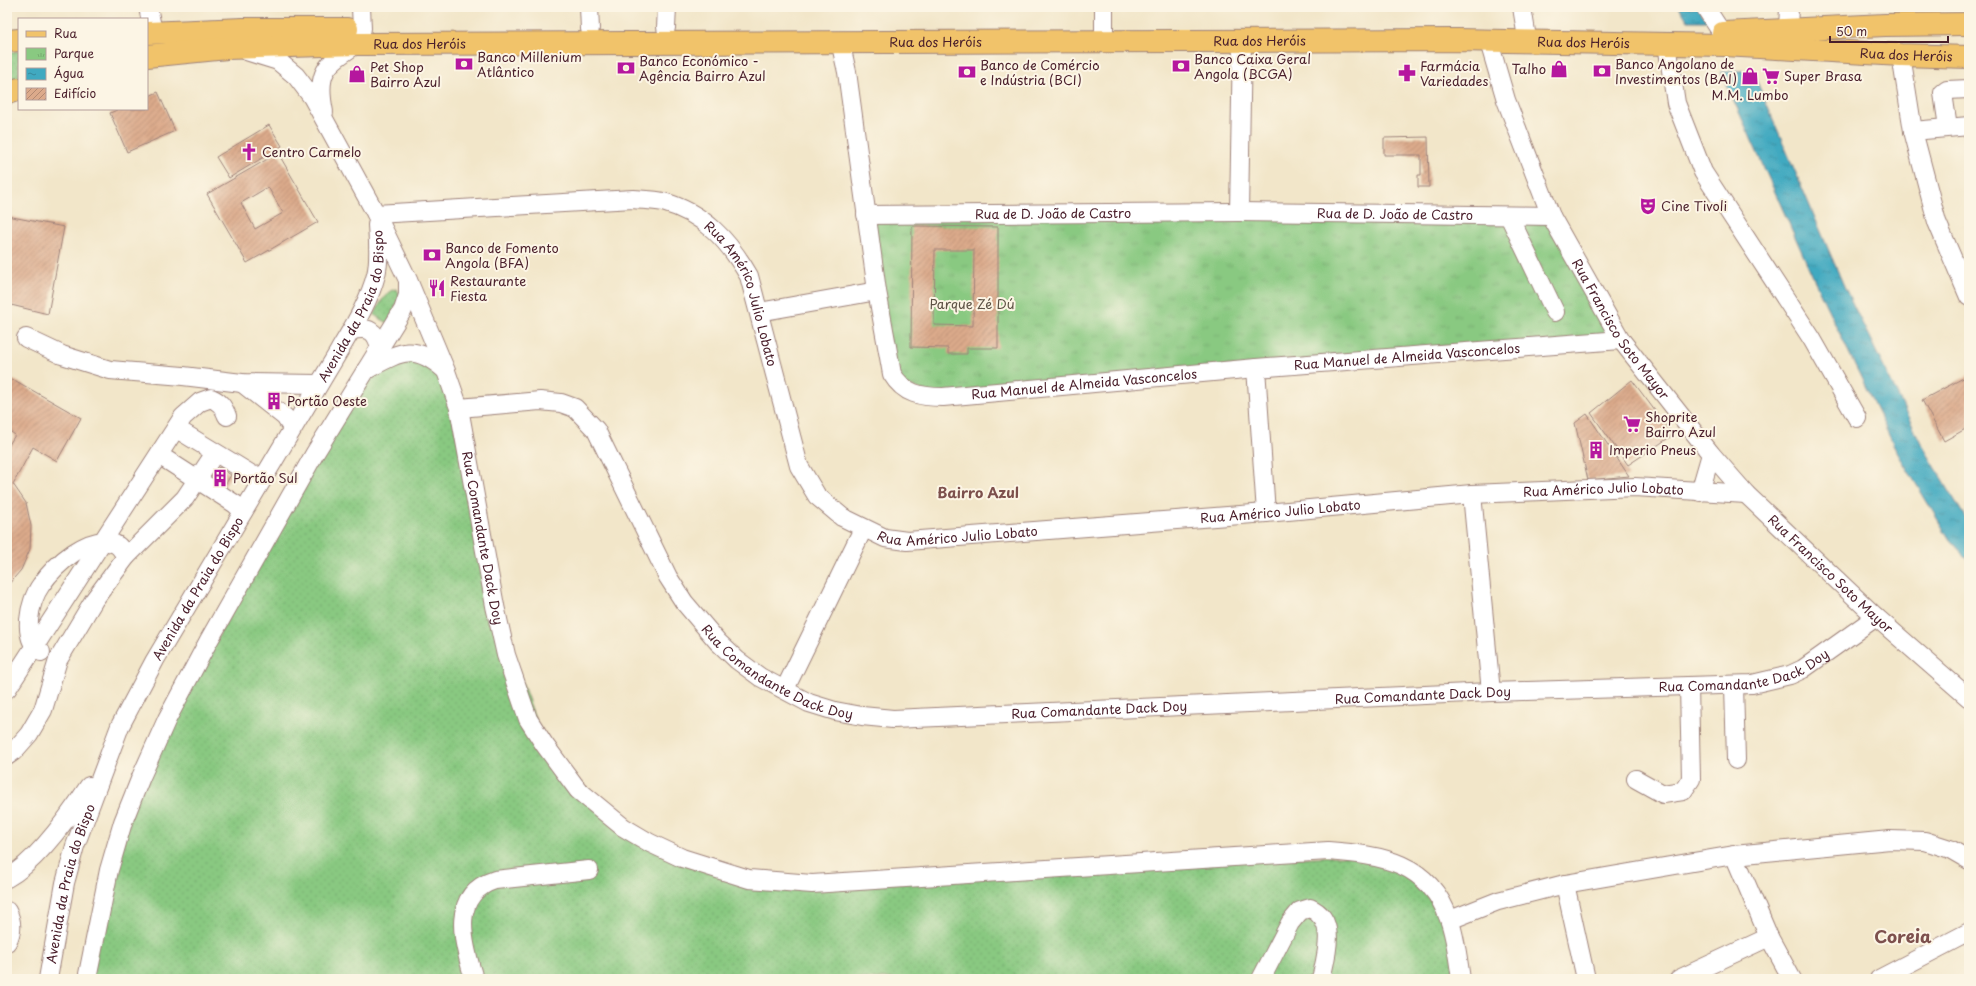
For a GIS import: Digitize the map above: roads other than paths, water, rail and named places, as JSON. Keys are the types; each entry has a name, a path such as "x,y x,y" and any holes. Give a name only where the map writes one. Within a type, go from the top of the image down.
{"main road":[{"name":"Rua dos Heróis","path":"148,56 360,36 590,29 666,18 774,30 1526,32 1723,39 1969,39"},
{"name":"Rua dos Heróis","path":"150,32 243,29 360,36 840,41 1457,40 1489,42 1667,44 1723,39 1788,29 1885,25 1969,24"},
{"name":"Rua dos Heróis","path":"1723,39 1901,55 1969,57"},
{"path":"7,41 18,40"},
{"path":"7,93 18,89"}],"street":[{"path":"148,7 150,32"},
{"path":"360,36 361,7"},
{"path":"589,7 590,29"},
{"path":"1104,7 1104,30"},
{"path":"1522,7 1526,32"},
{"path":"1705,7 1723,39"},
{"path":"1788,29 1789,7"},
{"name":"Rua Comandante Dack Doy","path":"326,121 320,92 326,70 336,58 360,36"},
{"name":"Rua Manuel de Almeida Vasconcelos","path":"840,41 847,72 877,291 892,374 897,382 905,389 925,397 1256,368 1621,340"},
{"path":"1239,212 1242,41"},
{"name":"Rua Francisco Soto Mayor","path":"1489,42 1506,100 1550,216 1621,340 1711,454 1746,494 1876,617 1969,698"},
{"path":"1667,44 1676,103 1703,172 1812,339 1857,418"},
{"name":"Rua Comandante Dack Doy","path":"227,48 266,56 287,67 312,97 376,214 408,280 446,371 459,408 495,606 506,655 528,719 562,770 578,790 623,827 650,843 682,858 749,878 812,884 1328,851 1389,860 1414,870 1434,889 1450,920 1461,979"},
{"path":"1901,55 1913,131 1937,222 1969,297"},
{"path":"1948,128 1943,93 1947,90 1969,89"},
{"path":"1913,131 1969,126"},
{"name":"Rua Américo Julio Lobato","path":"376,214 633,199 663,202 690,212 713,228 735,251 749,276 799,466 817,496 842,517 863,529 885,538 906,541 1266,513 1472,494 1628,487 1746,494"},
{"name":"Rua de D. João de Castro","path":"866,215 1239,212 1550,216"},
{"name":"Avenida da Praia do Bispo","path":"48,979 65,883 75,846 104,763 136,694 318,384 352,330 365,303 376,274 379,245 376,214"},
{"path":"1509,216 1555,312"},
{"path":"87,979 109,870 123,822 140,777 208,640 315,453 403,310 408,296 408,280"},
{"path":"759,312 877,291"},
{"path":"352,330 363,328 371,331 377,338 380,348"},
{"path":"26,338 62,355 110,370 242,383 318,384"},
{"path":"365,370 392,356 412,352 427,356 446,371"},
{"path":"1256,368 1266,513"},
{"path":"242,383 285,417 292,428"},
{"path":"7,689 105,541 159,455 193,407 200,402 211,398 219,402 224,407 226,416"},
{"name":"Rua Comandante Dack Doy","path":"459,408 540,401 561,403 576,408 585,416 596,430 668,577 684,602 702,625 737,660 760,677 809,703 834,711 862,716 893,719 1491,692 1752,684 1770,681 1803,670 1876,617"},
{"path":"177,429 254,476 265,475"},
{"path":"7,756 14,751 29,734 43,710 58,660 94,600 126,558 169,516 216,453"},
{"path":"1700,492 1711,454"},
{"path":"159,455 235,504 243,512"},
{"path":"1472,494 1491,692"},
{"path":"785,689 863,529"},
{"path":"58,660 34,648 30,636 30,620 34,600 40,586 65,559 85,546 105,541 115,544 126,558"},
{"path":"1734,685 1736,760"},
{"path":"1636,779 1663,794 1683,791 1691,779 1689,686"},
{"path":"7,878 41,849 74,808 104,763"},
{"path":"1450,920 1498,901 1565,884 1734,855 1890,840 1925,841 1950,849 1969,860"},
{"path":"1734,855 1769,937 1792,979"},
{"path":"474,979 462,932 467,905 472,894 482,884 495,880 588,870"},
{"path":"1565,884 1586,979"},
{"path":"1261,979 1290,923 1300,911 1310,908 1318,912 1326,924 1328,941 1321,979"},
{"path":"7,911 10,916 12,929 7,942"},
{"path":"1879,979 1969,932"},
{"path":"1679,979 1769,937"}],"water":[{"path":"1679,7 1698,7 1707,21 1688,21"},
{"path":"1752,70 1844,286 1921,443 1969,524 1969,560 1950,540 1898,454 1822,297 1721,72"}],"place":[{"name":"Banco Millenium Atlântico","path":"464,64"},
{"name":"Banco Caixa Geral Angola (BCGA)","path":"1181,66"},
{"name":"Banco Económico - Agência Bairro Azul","path":"626,68"},
{"name":"Talho","path":"1559,69"},
{"name":"Banco Angolano de Investimentos (BAI)","path":"1602,71"},
{"name":"Banco de Comércio e Indústria (BCI)","path":"967,72"},
{"name":"Farmácia Variedades","path":"1407,73"},
{"name":"Pet Shop Bairro Azul","path":"357,74"},
{"name":"M.M. Lumbo","path":"1750,76"},
{"name":"Super Brasa","path":"1771,76"},
{"name":"Centro Carmelo","path":"249,152"},
{"name":"Cine Tivoli","path":"1648,206"},
{"name":"Banco de Fomento Angola (BFA)","path":"432,255"},
{"name":"Restaurante Fiesta","path":"437,288"},
{"name":"Portão Oeste","path":"274,401"},
{"name":"Shoprite Bairro Azul","path":"1632,424"},
{"name":"Imperio Pneus","path":"1596,450"},
{"name":"Portão Sul","path":"220,478"}],"district":[{"name":"Bairro Azul","path":"978,493"},
{"name":"Coreia","path":"1903,937"}],"park label":[{"name":"Parque Zé Dú","path":"972,304"}]}
